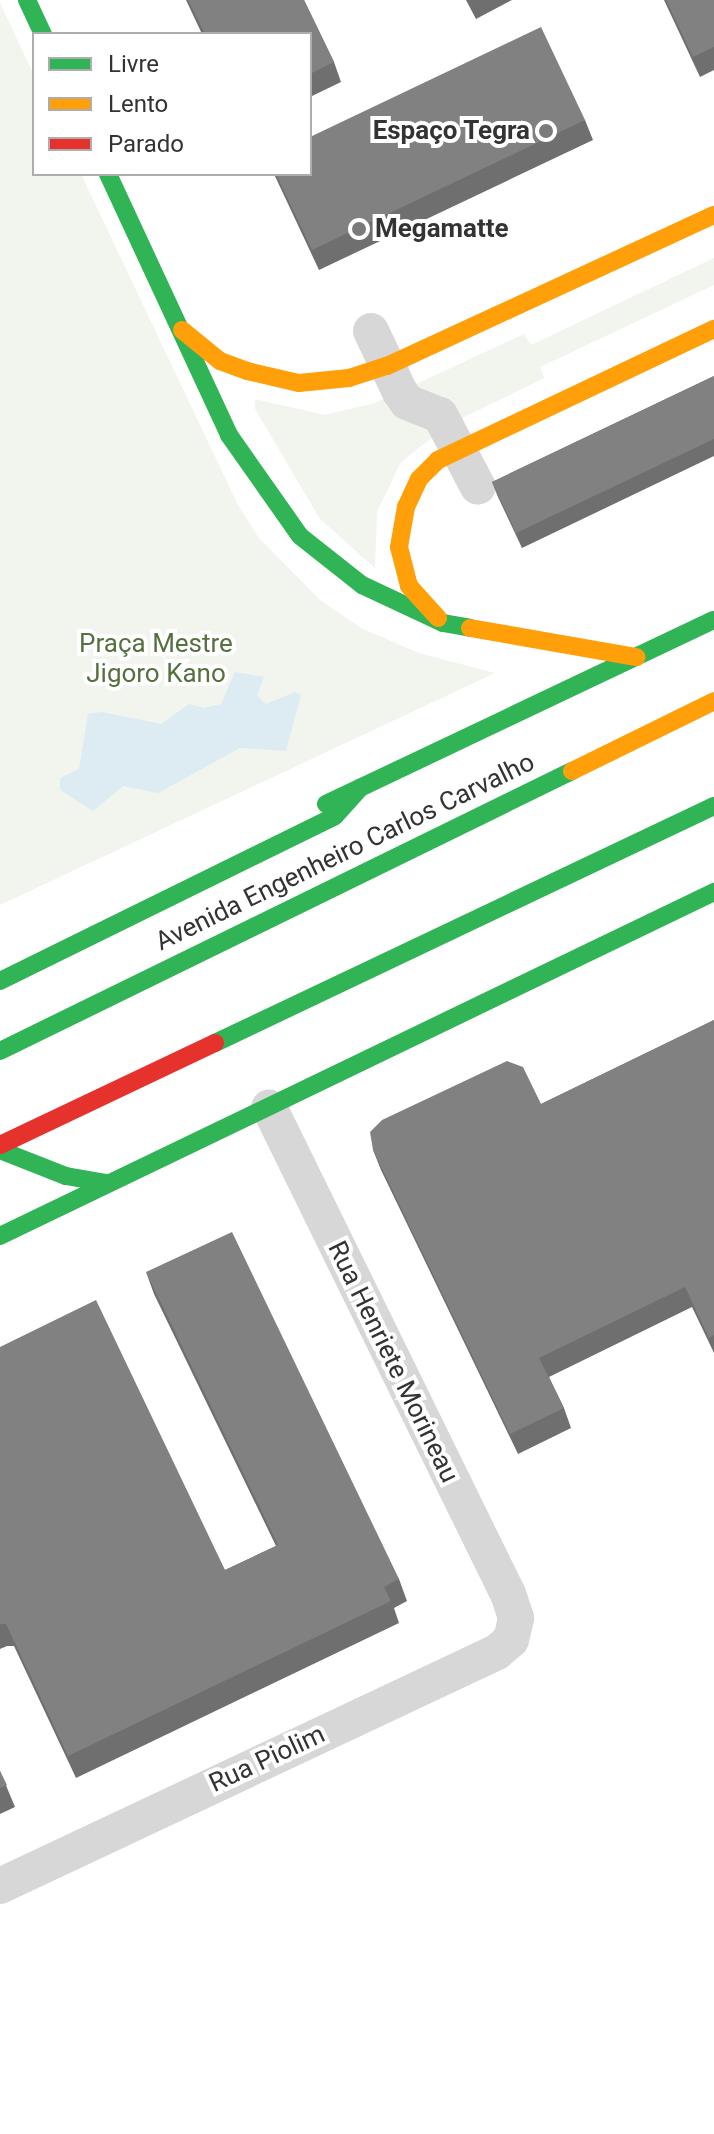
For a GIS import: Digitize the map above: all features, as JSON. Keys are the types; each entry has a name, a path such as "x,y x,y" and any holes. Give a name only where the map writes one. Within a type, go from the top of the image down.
{"main road":[{"path":"27,0 42,32"},
{"path":"109,176 229,435 300,536 362,585 443,623 637,657"},
{"path":"180,328 220,361 299,383 349,378 387,366 714,215"},
{"path":"443,623 409,586 399,547 406,507 419,479 438,460 714,329"},
{"name":"Avenida Engenheiro Carlos Carvalho","path":"0,960 714,620"},
{"path":"618,747 714,682"},
{"name":"Avenida Engenheiro Carlos Carvalho","path":"0,1051 714,701"},
{"path":"0,981 335,816 360,788"},
{"path":"0,1147 714,806"},
{"path":"0,1236 714,892"},
{"path":"0,1147 66,1176 106,1183"}],"street":[{"path":"371,331 407,402 440,415 478,487"},
{"name":"Rua Henriete Morineau","path":"269,1107 516,1618"},
{"name":"Rua Piolim","path":"0,1886 497,1652 511,1640 516,1618"}],"green space":[{"name":"Praça Mestre Jigoro Kano","path":"0,3 32,71 32,176 82,176 238,505 259,538 321,601 363,629 419,653 495,673 0,905"},
{"path":"714,258 714,285 540,367 544,378 448,425 401,462 377,512 375,568 320,519 255,409 255,399 325,415 375,403 524,334 531,345"}],"shaded area":[{"path":"235,672 264,677 257,695 266,704 295,692 301,695 286,751 240,748 158,793 123,786 93,811 60,790 60,778 79,769 88,714 102,712 161,724 189,704 204,708 221,704"}],"building":[{"path":"188,0 304,0 334,62 312,73 312,32 204,32"},
{"path":"666,0 714,0 714,47 693,57"},
{"path":"541,27 585,120 312,250 277,176 312,176 312,136"},
{"path":"714,376 714,439 516,533 492,482"},
{"path":"714,1020 714,1335 709,1338 685,1287 539,1358 564,1408 510,1434 373,1150 370,1132 382,1120 507,1061 523,1067 541,1104"},
{"path":"232,1232 399,1579 384,1587 391,1601 68,1756 6,1624 0,1624 0,1347 96,1300 225,1570 278,1545 146,1272"},
{"path":"0,1771 7,1785 0,1788"}],"traffic: fast":[{"path":"27,0 42,32"},
{"path":"109,176 229,435 300,536 362,585 443,623 470,628"},
{"path":"326,804 714,620"},
{"path":"0,1051 572,771"},
{"path":"0,981 335,816 360,788"},
{"path":"215,1043 714,806"},
{"path":"0,1236 714,892"},
{"path":"0,1150 66,1176 106,1183"}],"traffic: slow":[{"path":"182,330 220,361 247,371 299,383 349,378 387,366 714,215"},
{"path":"438,618 409,586 399,547 406,507 419,479 438,460 714,329"},
{"path":"470,628 637,657"},
{"path":"572,771 714,701"}],"traffic: jam":[{"path":"0,1145 215,1043"}],"place":[{"name":"Espaço Tegra","path":"546,131"},
{"name":"Megamatte","path":"359,229"}]}
